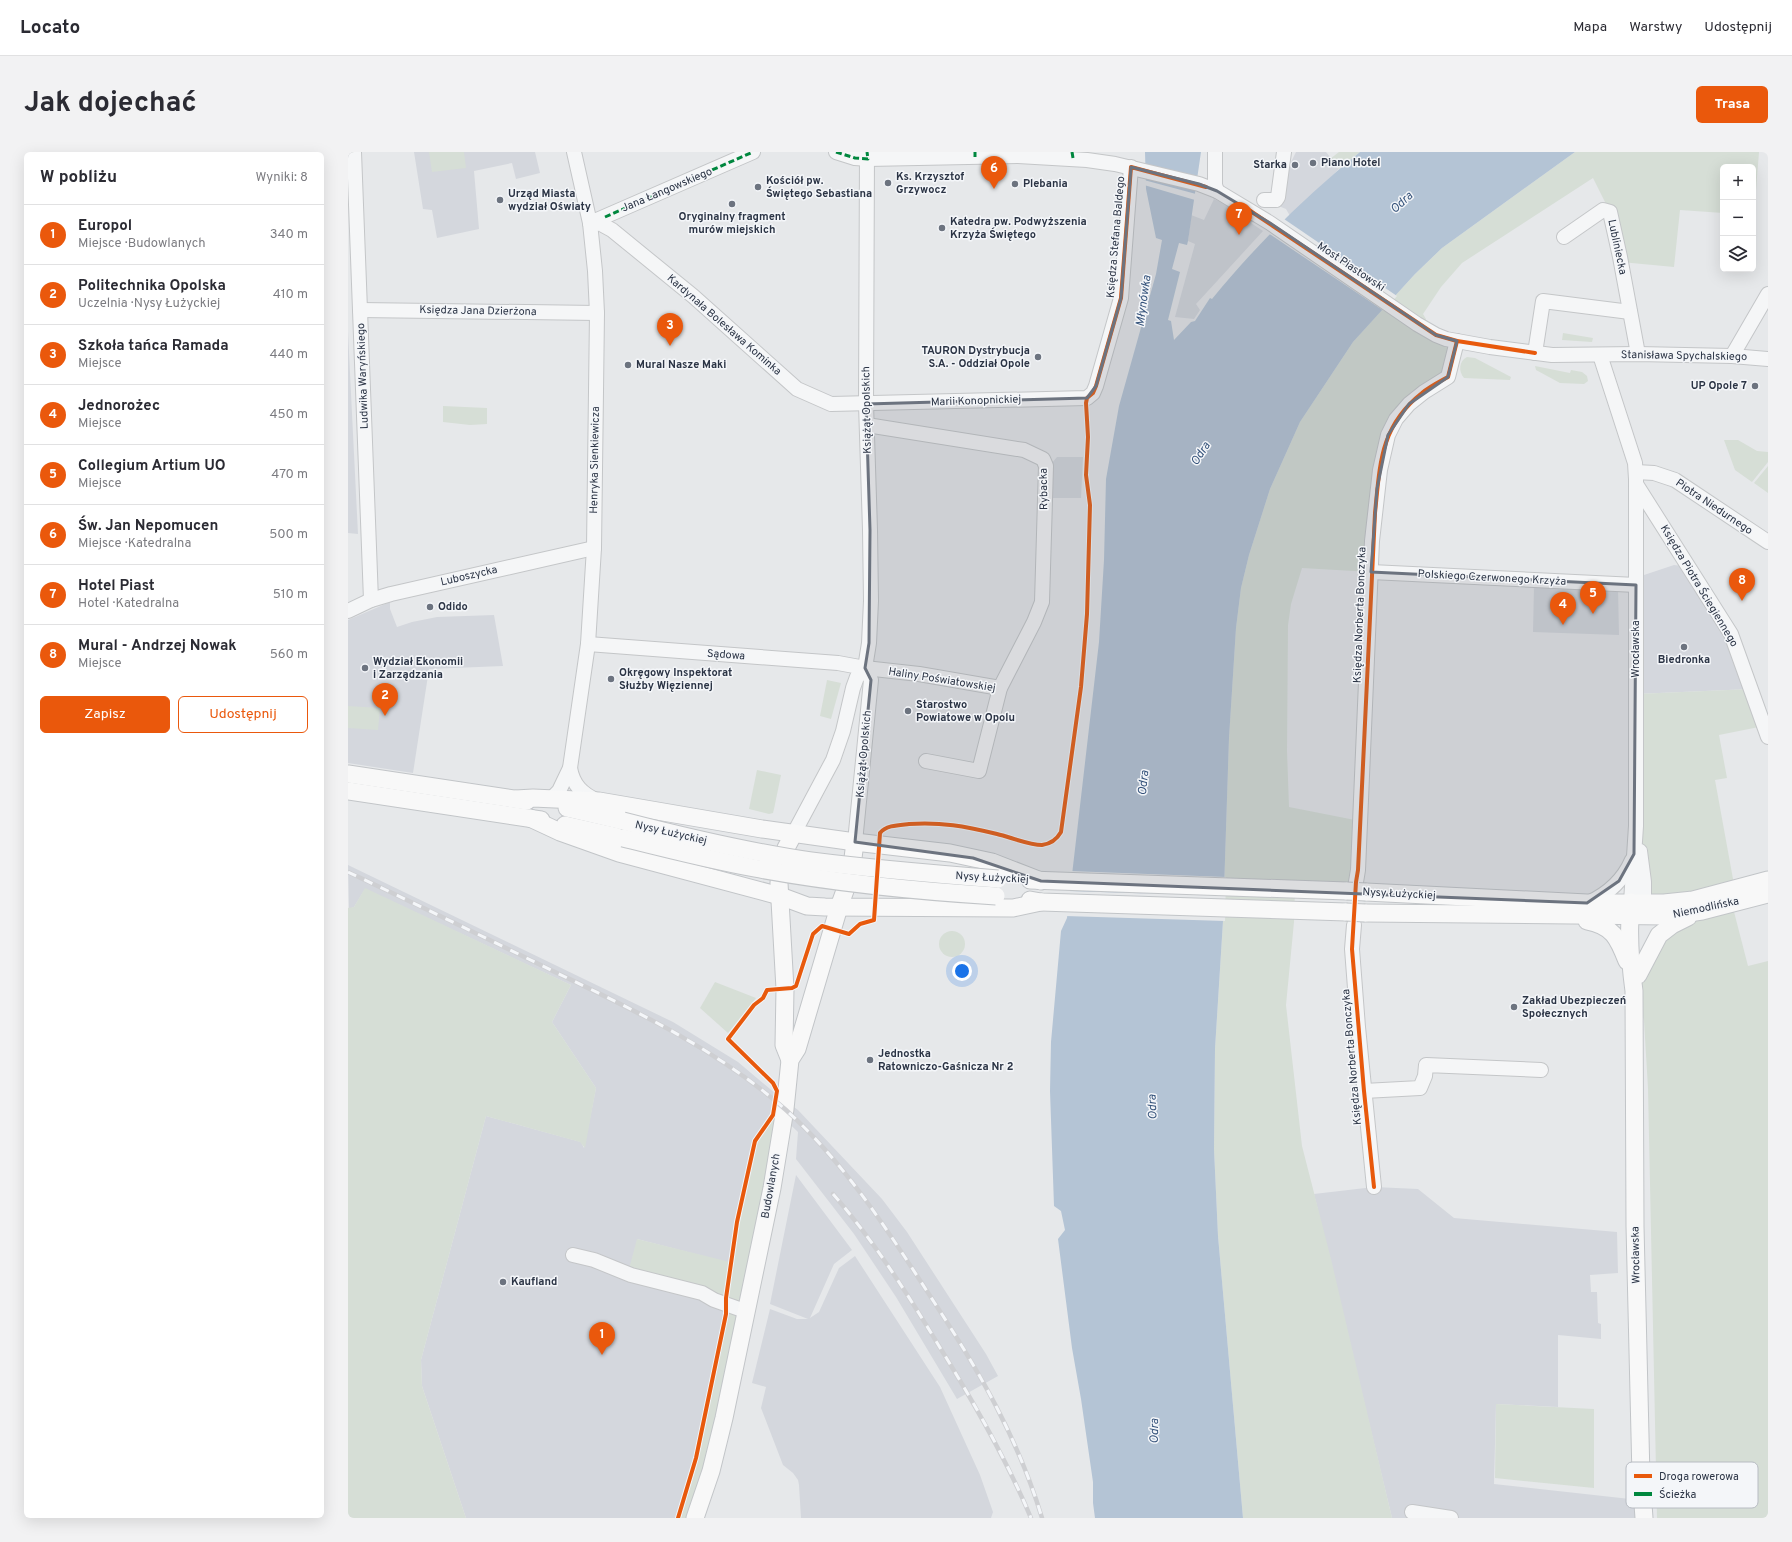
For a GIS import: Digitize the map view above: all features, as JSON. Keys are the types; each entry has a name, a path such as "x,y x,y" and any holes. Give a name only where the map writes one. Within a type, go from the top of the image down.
{"main road":[{"name":"Nysy Łużyckiej","path":"348,774 516,799 585,812 719,844 809,861 891,870 1041,881 1292,890 1356,889 1587,903 1637,909"},
{"name":"Nysy Łużyckiej","path":"348,791 530,818 586,829 714,860 799,876 917,891 996,896 1014,902 1298,910 1350,919 1365,912 1565,916 1637,909"},
{"path":"516,799 599,801 794,833 950,853 992,862 1041,881"},
{"path":"530,818 560,832 619,853 780,896 808,906 838,907 1014,902"},
{"name":"Budowlanych","path":"790,1060 784,1045 785,989 780,896 782,864 786,848 794,833"},
{"name":"Budowlanych","path":"695,1518 711,1472 724,1418 745,1311 772,1188 790,1060 797,1049 838,907 851,874 855,842"},
{"name":"Niemodlińska","path":"1637,909 1664,903 1693,900 1768,880"},
{"name":"Niemodlińska","path":"1637,909 1668,916 1702,911 1768,894"},
{"name":"Wrocławska","path":"1637,909 1634,973 1635,1226 1641,1462"},
{"path":"1634,973 1659,935 1672,925 1702,911"},
{"path":"1565,916 1597,923 1609,929 1617,937 1634,973"},
{"name":"Wrocławska","path":"1643,1508 1644,1518"}],"street":[{"name":"Ludwika Waryńskiego","path":"354,152 353,218 360,310 371,600"},
{"name":"Henryka Sienkiewicza","path":"551,799 560,791 570,768 588,644 594,548 597,313 595,272 590,223 574,152"},
{"name":"Most Piastowski","path":"836,152 855,158 868,155 1073,155 1131,167 1199,184 1217,191 1270,223 1436,335 1457,341 1534,353"},
{"path":"1216,152 1215,186 1217,191"},
{"path":"1264,200 1276,200 1278,197 1284,152"},
{"name":"Jana Łangowskiego","path":"605,221 747,154"},
{"name":"Książąt Opolskich","path":"794,833 833,760 844,731 853,688 857,677 865,668 869,642 871,601 866,404 868,155"},
{"name":"Księdza Stefana Baldego","path":"1086,398 1092,393 1096,386 1121,298 1131,167"},
{"name":"Lubliniecka","path":"1564,237 1603,210 1610,212 1638,354"},
{"name":"Kardynała Bolesława Kominka","path":"590,223 605,221 612,230 693,296 797,389 831,404 866,404"},
{"path":"1732,356 1768,294"},
{"path":"1534,353 1543,301 1630,312"},
{"name":"Księdza Jana Dzierżona","path":"360,310 597,313"},
{"name":"Księdza Norberta Bonczyka","path":"1356,889 1371,572 1377,489 1382,457 1388,435 1396,419 1409,404 1424,392 1448,377 1457,341"},
{"name":"Stanisława Spychalskiego","path":"1534,353 1572,356 1638,354 1732,356 1768,359"},
{"path":"1600,355 1631,450 1636,478"},
{"name":"Marii Konopnickiej","path":"866,404 1086,398"},
{"name":"Rybacka","path":"867,425 1024,450 1043,459 1046,466 1042,602 1034,622 1000,688"},
{"name":"Piotra Niedurnego","path":"1636,478 1654,473 1667,476 1685,485 1768,542"},
{"name":"Wrocławska","path":"1636,478 1636,826 1634,854 1637,909"},
{"name":"Księdza Piotra Ściegiennego","path":"1636,478 1731,634 1768,737"},
{"name":"Luboszycka","path":"348,611 371,600 391,594 594,548"},
{"name":"Polskiego Czerwonego Krzyża","path":"1371,572 1636,585"},
{"name":"Sądowa","path":"588,644 838,663 865,668"},
{"name":"Książąt Opolskich","path":"855,842 871,680 865,668"},
{"name":"Haliny Poświatowskiej","path":"865,668 919,674 1000,688 979,771 926,761"},
{"name":"Henryka Sienkiewicza","path":"570,768 572,779 579,789 590,798 599,801"},
{"name":"Wrocławska","path":"1636,826 1644,882 1637,909"},
{"path":"1587,903 1606,893 1620,881 1634,854"},
{"name":"Księdza Norberta Bonczyka","path":"1350,919 1364,1091 1374,1187"},
{"path":"1364,1091 1420,1088 1426,1076 1426,1065 1541,1070"},
{"path":"573,1255 594,1260 631,1275 702,1293 720,1302 745,1311"},
{"path":"1412,1512 1451,1518"}],"highlighted area":[{"path":"1131,167 1199,184 1217,191 1270,223 1436,335 1457,341 1448,377 1409,404 1388,435 1377,489 1371,572 1636,585 1634,854 1619,881 1587,903 1041,881 973,858 855,842 871,680 865,668 869,643 870,530 866,404 1087,398 1096,386 1121,298"}],"shaded area":[{"path":"414,152 535,152 540,173 516,179 512,163 474,171 479,229 437,238 432,210 423,209"},
{"path":"429,152 464,152 466,168 432,172"},
{"path":"1296,152 1326,152 1339,169 1290,216 1286,209 1281,207 1281,202 1287,170"},
{"path":"1339,152 1360,152 1339,169 1330,159"},
{"path":"1575,152 1759,152 1756,190 1756,164 1720,164 1720,213 1680,210 1674,267 1621,262 1610,212 1593,178 1462,263 1441,287 1423,314 1426,319 1422,327 1457,341 1449,369 1392,427 1371,572 1302,568 1291,604 1288,625 1287,751 1289,807 1360,821 1359,889 1295,887 1294,922 1286,1005 1302,1146 1331,1259 1392,1518 1243,1518 1218,1236 1214,1149 1215,1049 1223,921 1229,738 1236,628 1241,588 1249,555 1270,489 1300,422 1353,342 1415,274 1442,248"},
{"path":"1214,199 1254,218 1251,223 1263,231 1196,304 1200,310 1194,319 1175,317 1195,244 1188,241 1191,215 1204,220"},
{"path":"348,332 353,434 358,534 348,533"},
{"path":"1563,333 1593,338 1592,342 1562,340"},
{"path":"1467,357 1475,358 1511,377 1510,380 1464,378 1460,366 1462,361"},
{"path":"1535,366 1570,373 1571,370 1582,372 1587,376 1588,381 1584,384 1560,383 1536,370"},
{"path":"443,406 487,408 487,424 470,425 443,422"},
{"path":"1724,440 1738,440 1757,451 1768,452 1768,462 1752,482 1735,470"},
{"path":"1057,457 1083,457 1081,498 1052,498 1052,463"},
{"path":"1768,466 1768,493 1754,483"},
{"path":"1674,565 1682,566 1731,634 1751,689 1636,694 1641,576"},
{"path":"1534,586 1618,588 1619,635 1533,632"},
{"path":"390,602 390,609 397,627 412,622 437,617 494,615 503,666 429,669 413,773 348,763 348,620"},
{"path":"827,680 841,683 831,719 820,716"},
{"path":"1751,689 1764,726 1719,735 1727,778 1715,780 1735,890 1644,902 1636,694"},
{"path":"348,706 380,708 378,730 348,728"},
{"path":"757,770 781,775 773,813 769,814 749,809"},
{"path":"348,865 673,1022 738,1062 776,1094 798,1110 882,1199 907,1232 986,1354 998,1376 957,1399 896,1297 854,1234 796,1159 798,1132 774,1109 771,1118 757,1138 753,1149 737,1222 730,1263 637,1239 726,1312 696,1458 678,1518 466,1518 422,1386 421,1360 486,1116 581,1142 584,1148 596,1088 552,1022 571,985 365,889 354,907 349,909"},
{"path":"365,888 571,985 552,1022 596,1088 585,1148 580,1142 486,1116 421,1360 422,1386 466,1518 348,1518 348,908 354,907"},
{"path":"1732,904 1748,966 1768,961 1768,1518 1657,1518 1657,1508 1758,1508 1758,1462 1656,1462 1648,1088 1644,1021 1638,996 1647,958 1659,935"},
{"path":"952,931 961,935 965,944 961,953 952,957 943,953 939,944 943,935"},
{"path":"715,982 756,998 728,1033 700,1008"},
{"path":"774,1109 783,1118 695,1518 678,1518 696,1458 726,1314 726,1305 628,1273 637,1239 730,1262 753,1149"},
{"path":"796,1175 852,1250 834,1264 810,1318 819,1312 839,1268 855,1256 940,1387 980,1475 993,1512 991,1518 801,1518 798,1480 793,1473 783,1465 761,1408 766,1387 752,1383 770,1309 797,1319 808,1319 770,1304"},
{"path":"1374,1187 1418,1189 1454,1218 1617,1232 1618,1273 1590,1275 1591,1292 1597,1292 1598,1323 1601,1324 1601,1339 1558,1335 1558,1407 1496,1404 1494,1484 1626,1499 1626,1508 1638,1508 1639,1518 1392,1518 1314,1194"},
{"path":"1496,1404 1594,1409 1594,1488 1495,1478"}],"water":[{"name":"Odra","path":"1145,152 1201,152 1188,241 1187,245 1179,243 1172,269 1180,272 1168,320 1171,321 1174,340 1191,322 1195,321 1210,298 1212,299 1264,240 1320,186 1360,152 1575,152 1442,248 1415,274 1353,342 1300,422 1270,489 1249,555 1241,588 1236,628 1229,738 1223,921 1215,1049 1214,1149 1218,1236 1243,1518 1095,1518 1093,1482 1072,1348 1058,1239 1065,1230 1061,1211 1054,1206 1050,1091 1051,1042 1061,931 1067,918 1099,642 1104,560 1106,479 1119,406 1156,274 1162,240 1156,238 1146,189"}],"pier":[{"path":"1144,180 1196,194 1195,200 1144,185"},
{"path":"1284,219 1397,296 1384,311 1268,233"},
{"path":"1070,871 1226,877 1225,921 1065,916 1068,891 1164,894 1068,890"}],"railway":[{"path":"348,872 617,1002 647,1018 705,1051 733,1069 760,1088 786,1110 808,1131 848,1177 884,1226 951,1328 982,1380 1009,1433 1021,1460 1042,1518"},
{"path":"833,1194 876,1249 927,1326 988,1430 1011,1474 1031,1518"}],"marked path":[{"path":"605,217 753,152"},
{"path":"836,152 855,158 868,159 867,152"},
{"path":"975,152 975,157"},
{"path":"1072,152 1073,158"}],"cycle path":[{"path":"678,1518 696,1458 726,1314 726,1298 737,1222 755,1141 773,1115 777,1091 773,1083 728,1039 754,1005 763,998 767,990 792,988 796,986 813,934 822,926 849,934 860,924 874,920 880,833 886,828 909,824 953,825 1002,835 1037,845 1048,844 1061,832 1081,687 1087,614 1090,505 1086,475 1088,437 1086,403 1087,398 1093,393 1096,386 1121,298 1131,167 1206,187"},
{"path":"1246,208 1436,335 1457,341 1535,353"},
{"path":"1374,1187 1352,949 1358,870 1375,513 1381,462 1390,433 1408,406 1425,391 1448,377 1457,341"}],"place":[{"name":"Piano Hotel","path":"1313,163"},
{"name":"Starka","path":"1295,165"},
{"name":"Ks. Krzysztof Grzywocz","path":"888,183"},
{"name":"Plebania","path":"1015,184"},
{"name":"Kościół pw. Świętego Sebastiana","path":"758,187"},
{"name":"Św. Jan Nepomucen","path":"994,189"},
{"name":"Urząd Miasta wydział Oświaty","path":"500,200"},
{"name":"Oryginalny fragment murów miejskich","path":"732,204"},
{"name":"Katedra pw. Podwyższenia Krzyża Świętego","path":"942,228"},
{"name":"Hotel Piast","path":"1239,235"},
{"name":"Szkoła tańca Ramada","path":"670,346"},
{"name":"TAURON Dystrybucja S.A. - Oddział Opole","path":"1038,357"},
{"name":"Mural Nasze Maki","path":"628,365"},
{"name":"UP Opole 7","path":"1755,386"},
{"name":"Mural - Andrzej Nowak","path":"1742,601"},
{"name":"Odido","path":"430,607"},
{"name":"Collegium Artium UO","path":"1593,614"},
{"name":"Jednorożec","path":"1563,625"},
{"name":"Biedronka","path":"1684,647"},
{"name":"Wydział Ekonomii i Zarządzania","path":"365,668"},
{"name":"Okręgowy Inspektorat Służby Więziennej","path":"611,679"},
{"name":"Starostwo Powiatowe w Opolu","path":"908,711"},
{"name":"Politechnika Opolska","path":"385,716"},
{"name":"Zakład Ubezpieczeń Społecznych","path":"1514,1007"},
{"name":"Jednostka Ratowniczo-Gaśnicza Nr 2","path":"870,1060"},
{"name":"Kaufland","path":"503,1282"},
{"name":"Europol","path":"602,1355"}],"water label":[{"name":"Młynówka","path":"1144,301"}]}
